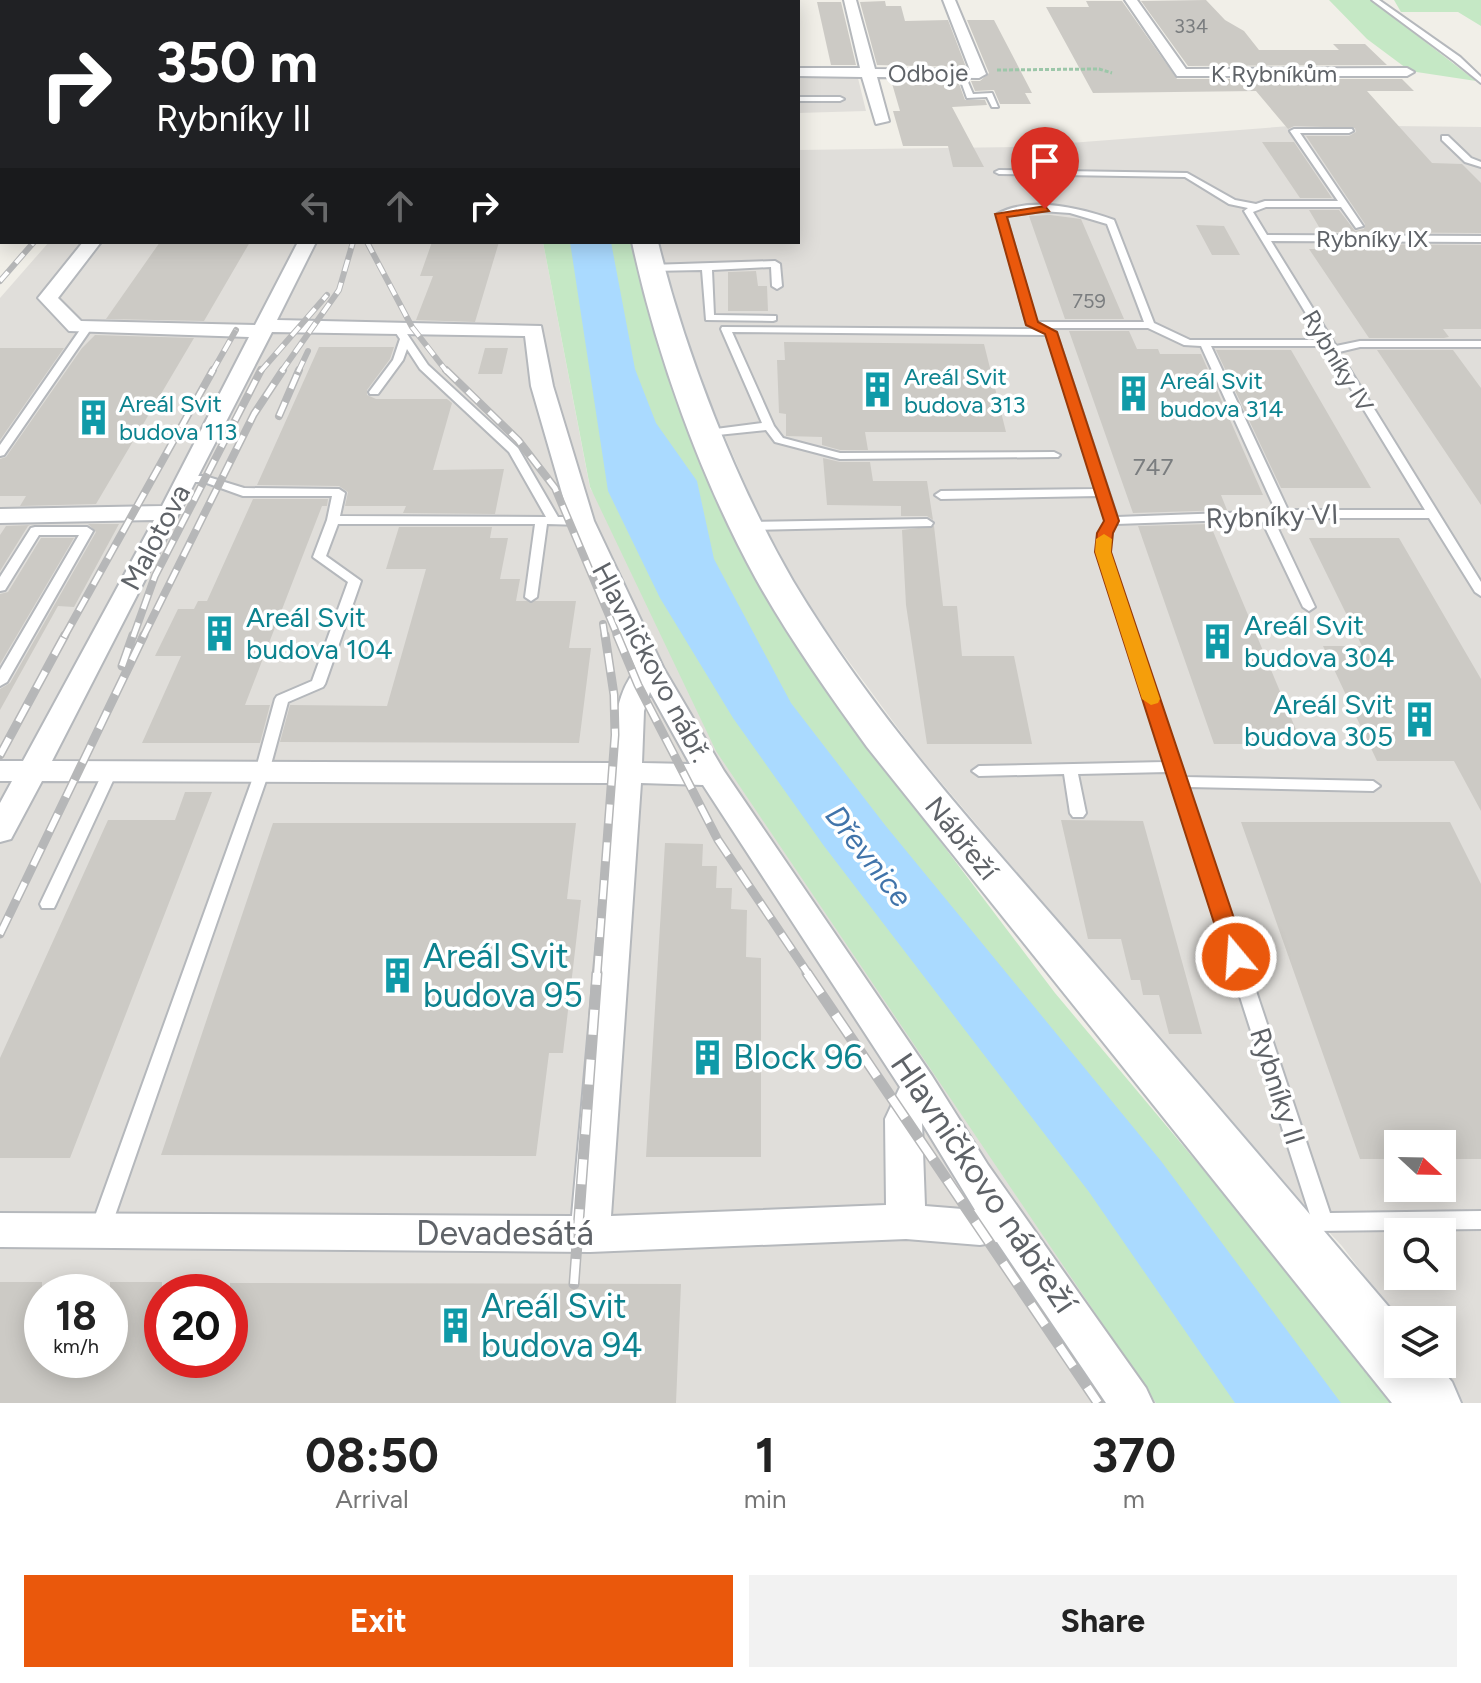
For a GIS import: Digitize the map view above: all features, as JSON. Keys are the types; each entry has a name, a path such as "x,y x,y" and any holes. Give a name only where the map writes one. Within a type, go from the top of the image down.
{"street":[{"path":"850,0 881,121"},
{"name":"Odboje","path":"800,72 979,74 949,0"},
{"name":"K Rybníkům","path":"1131,0 1182,73 1407,72"},
{"path":"90,244 48,298 76,327 264,328 401,333"},
{"name":"Malotova","path":"0,831 170,513 306,244"},
{"name":"Nábřeží","path":"647,255 662,310 708,433 748,526 775,580 866,715 965,842 1305,1225 1384,1342"},
{"name":"Hlavničkovo nábř.","path":"401,333 534,330 542,386 582,521 650,669 712,776 838,963"},
{"path":"0,516 170,513"},
{"path":"590,1234 628,775 630,711 638,685 650,669"},
{"path":"0,771 712,776"},
{"name":"Hlavničkovo nábřeží","path":"838,963 974,1177 1131,1403"},
{"path":"906,1222 903,1119 919,1086"},
{"name":"Devadesátá","path":"0,1230 590,1234 906,1222 980,1228 1008,1222"},
{"name":"Nábřeží","path":"1410,1378 1430,1403"}],"lane":[{"path":"1375,0 1457,59 1481,81"},
{"path":"961,75 970,96 989,95 995,105"},
{"path":"800,99 840,99"},
{"path":"1349,131 1294,131 1359,226"},
{"path":"1445,138 1468,160 1481,165"},
{"path":"999,172 1187,175 1232,202 1256,207 1344,204"},
{"name":"Rybníky IV","path":"1256,207 1248,211 1263,238 1481,592"},
{"path":"1032,325 1001,214 1017,210 1083,211 1111,222 1150,325"},
{"name":"Rybníky IX","path":"1263,238 1481,239"},
{"path":"647,255 707,267 775,264 777,286"},
{"path":"707,267 709,318 773,318"},
{"path":"1032,325 1150,325 1188,343 1330,347 1360,344 1481,344"},
{"path":"1032,325 1051,332"},
{"path":"0,453 86,329"},
{"path":"1051,332 726,329 769,426 779,440 840,456 1054,455"},
{"path":"1051,332 1112,521"},
{"path":"374,392 398,360 401,333"},
{"path":"401,333 424,367 514,450 548,520 531,597"},
{"path":"1205,343 1284,515"},
{"path":"708,433 769,426"},
{"path":"100,1230 262,772 282,699 318,684 355,581 319,557 339,493 243,492 205,479 187,479"},
{"path":"941,495 1101,492"},
{"name":"Rybníky VI","path":"1112,521 1432,514"},
{"path":"1266,516 1309,607"},
{"path":"333,520 582,521"},
{"name":"Rybníky II","path":"1112,521 1105,533 1103,552 1176,775 1305,1225"},
{"path":"748,526 927,523"},
{"path":"0,587 35,531 87,531 0,682"},
{"path":"1070,769 1078,813"},
{"path":"979,771 1070,769 1373,786"},
{"path":"48,904 110,772"},
{"path":"1305,1225 1481,1220"}],"path":[{"path":"980,71 1099,69 1112,73"}],"shaded area":[{"path":"857,74 866,111 800,113 800,75"},
{"path":"1303,125 1481,127 1481,1403 1461,1403 1442,1378 1456,1378 1456,1306 1387,1306 1342,1246 1232,1128 914,750 781,567 677,325 656,244 800,244 800,150 1018,147"},
{"path":"47,244 543,244 590,488 1162,1403 0,1403 0,298"}],"green space":[{"path":"1329,0 1371,0 1476,81 1410,71 1367,39"},
{"path":"1394,0 1481,0 1481,26 1458,12 1401,12"},
{"path":"543,244 637,244 831,689 924,820 1055,993 1399,1403 1156,1403 716,751 590,487"}],"water":[{"name":"Dřevnice","path":"570,244 611,244 635,369 656,423 697,481 714,559 791,703 885,825 1161,1161 1341,1403 1235,1403 1089,1192 824,846 733,718 660,598 608,491"}],"building":[{"path":"1206,0 1225,20 1244,31 1259,50 1339,50 1333,44 1365,44 1387,65 1188,66 1141,1"},
{"path":"885,1 886,6 901,6 905,21 948,20 966,67 877,65 860,2"},
{"path":"1086,1 1122,1 1177,79 1402,79 1414,91 1367,91 1432,163 1462,164 1481,183 1481,233 1322,232 1309,210 1339,210 1355,231 1364,229 1365,224 1306,136 1349,136 1356,132 1355,128 1294,126 1288,129 1256,91 1093,93 1046,7 1089,7"},
{"path":"817,2 841,2 856,65 831,65"},
{"path":"967,20 994,20 1032,93 1025,93 1031,104 1000,104 994,90 975,91 971,81 980,81 989,73"},
{"path":"891,80 958,81 965,100 985,100 987,105 952,107 984,167 953,167 948,146 903,146 893,111 900,111"},
{"path":"1262,142 1294,142 1332,198 1300,198"},
{"path":"1029,216 1081,219 1124,319 1065,319"},
{"path":"1196,225 1224,226 1240,255 1212,255"},
{"path":"159,244 249,244 204,321 106,319"},
{"path":"431,244 498,244 475,322 416,320 433,276 420,276"},
{"path":"1331,244 1481,245 1481,329 1443,329 1449,337 1444,338 1369,338 1309,249 1334,249"},
{"path":"756,271 758,286 767,286 768,311 728,311 728,272"},
{"path":"1069,331 1129,331 1137,349 1158,349 1160,354 1201,354 1263,495 1221,495 1227,510 1133,513"},
{"name":"Areál Svit budova 113","path":"95,335 194,338 96,504 20,506 26,496 0,496 0,459 6,457 82,348"},
{"name":"Areál Svit budova 313","path":"784,342 984,344 1006,432 865,432 868,450 840,450 822,445 822,437 786,436 786,414 779,413 777,360 785,360"},
{"path":"319,347 394,347 390,359 367,390 367,395 376,399 447,399 452,403 433,470 504,469 495,514 403,513 406,506 345,506 348,492 339,486 257,485"},
{"path":"0,348 64,348 0,440"},
{"path":"485,348 508,348 502,374 478,374"},
{"path":"1216,350 1291,350 1371,488 1281,488"},
{"path":"1377,350 1453,350 1481,388 1481,505"},
{"path":"823,458 840,462 870,462 873,481 927,481 933,520 927,516 901,516 901,506 827,505"},
{"name":"Areál Svit budova 104","path":"253,499 328,499 327,506 322,506 245,705 270,705 260,743 142,743 181,656 155,656 178,609 194,609 198,601 207,601"},
{"path":"88,524 119,524 74,607 58,606 0,710 0,689 10,683 96,532"},
{"name":"Areál Svit budova 304","path":"1210,524 1302,744 1214,744 1138,526"},
{"path":"30,525 0,571 0,535 6,526"},
{"path":"934,526 943,606 957,606 962,656 1014,656 1032,744 927,744 906,605 902,530"},
{"path":"399,527 492,527 490,538 508,538 500,579 520,579 516,601 576,601 569,648 591,648 579,743 280,742 290,705 387,706 426,569 386,569"},
{"path":"41,538 74,538 0,664 0,594 8,592"},
{"name":"Areál Svit budova 305","path":"1309,538 1399,538 1481,679 1481,811 1454,761 1377,761 1323,646 1362,646"},
{"path":"185,792 212,792 70,1158 0,1158 0,1058 108,820 175,820"},
{"path":"1061,820 1143,821 1202,1034 1169,1034 1159,995 1143,995 1140,980 1131,980 1121,939 1088,939"},
{"path":"1241,822 1450,822 1481,884 1481,1159 1456,1159 1456,1130 1384,1130 1384,1159 1360,1159"},
{"name":"Areál Svit budova 95","path":"273,823 576,823 567,899 581,900 563,1053 549,1053 536,1156 161,1155"},
{"name":"Block 96","path":"665,843 703,844 702,866 717,866 716,888 732,888 731,909 747,910 746,957 761,958 761,1157 646,1157"},
{"name":"Areál Svit budova 94","path":"0,1282 24,1282 24,1378 128,1378 128,1282 144,1282 144,1378 248,1378 248,1283 681,1284 676,1403 0,1403"}],"railway":[{"path":"0,281 32,244"},
{"path":"281,372 339,290 352,244"},
{"path":"368,244 412,327 447,372"},
{"path":"260,372 327,295"},
{"path":"212,372 236,330"},
{"path":"298,372 308,351"},
{"path":"64,637 213,370"},
{"path":"133,637 155,576 261,370"},
{"path":"143,637 254,414 283,370"},
{"path":"279,416 299,370"},
{"path":"446,370 518,440 555,488 618,637"},
{"path":"603,624 605,637"},
{"path":"0,755 65,635"},
{"path":"122,666 133,635"},
{"path":"0,934 144,635"},
{"path":"597,975 615,735 614,695 605,635"},
{"path":"617,635 638,685 718,840 809,975"},
{"path":"574,1284 597,973"},
{"path":"807,973 1098,1403"}],"slow traffic":[{"path":"1104,539 1103,552 1151,699"}],"place":[{"name":"Areál Svit budova 313","path":"878,390"},
{"name":"Areál Svit budova 314","path":"1134,394"},
{"name":"Areál Svit budova 113","path":"93,417"},
{"name":"Areál Svit budova 104","path":"220,633"},
{"name":"Areál Svit budova 304","path":"1218,641"},
{"name":"Areál Svit budova 305","path":"1419,720"},
{"name":"Areál Svit budova 95","path":"397,976"},
{"name":"Block 96","path":"707,1057"},
{"name":"Areál Svit budova 94","path":"455,1326"}],"route":[{"path":"1045,209 1001,214 1032,325 1051,332 1112,521 1105,533 1103,552 1236,957"}]}
